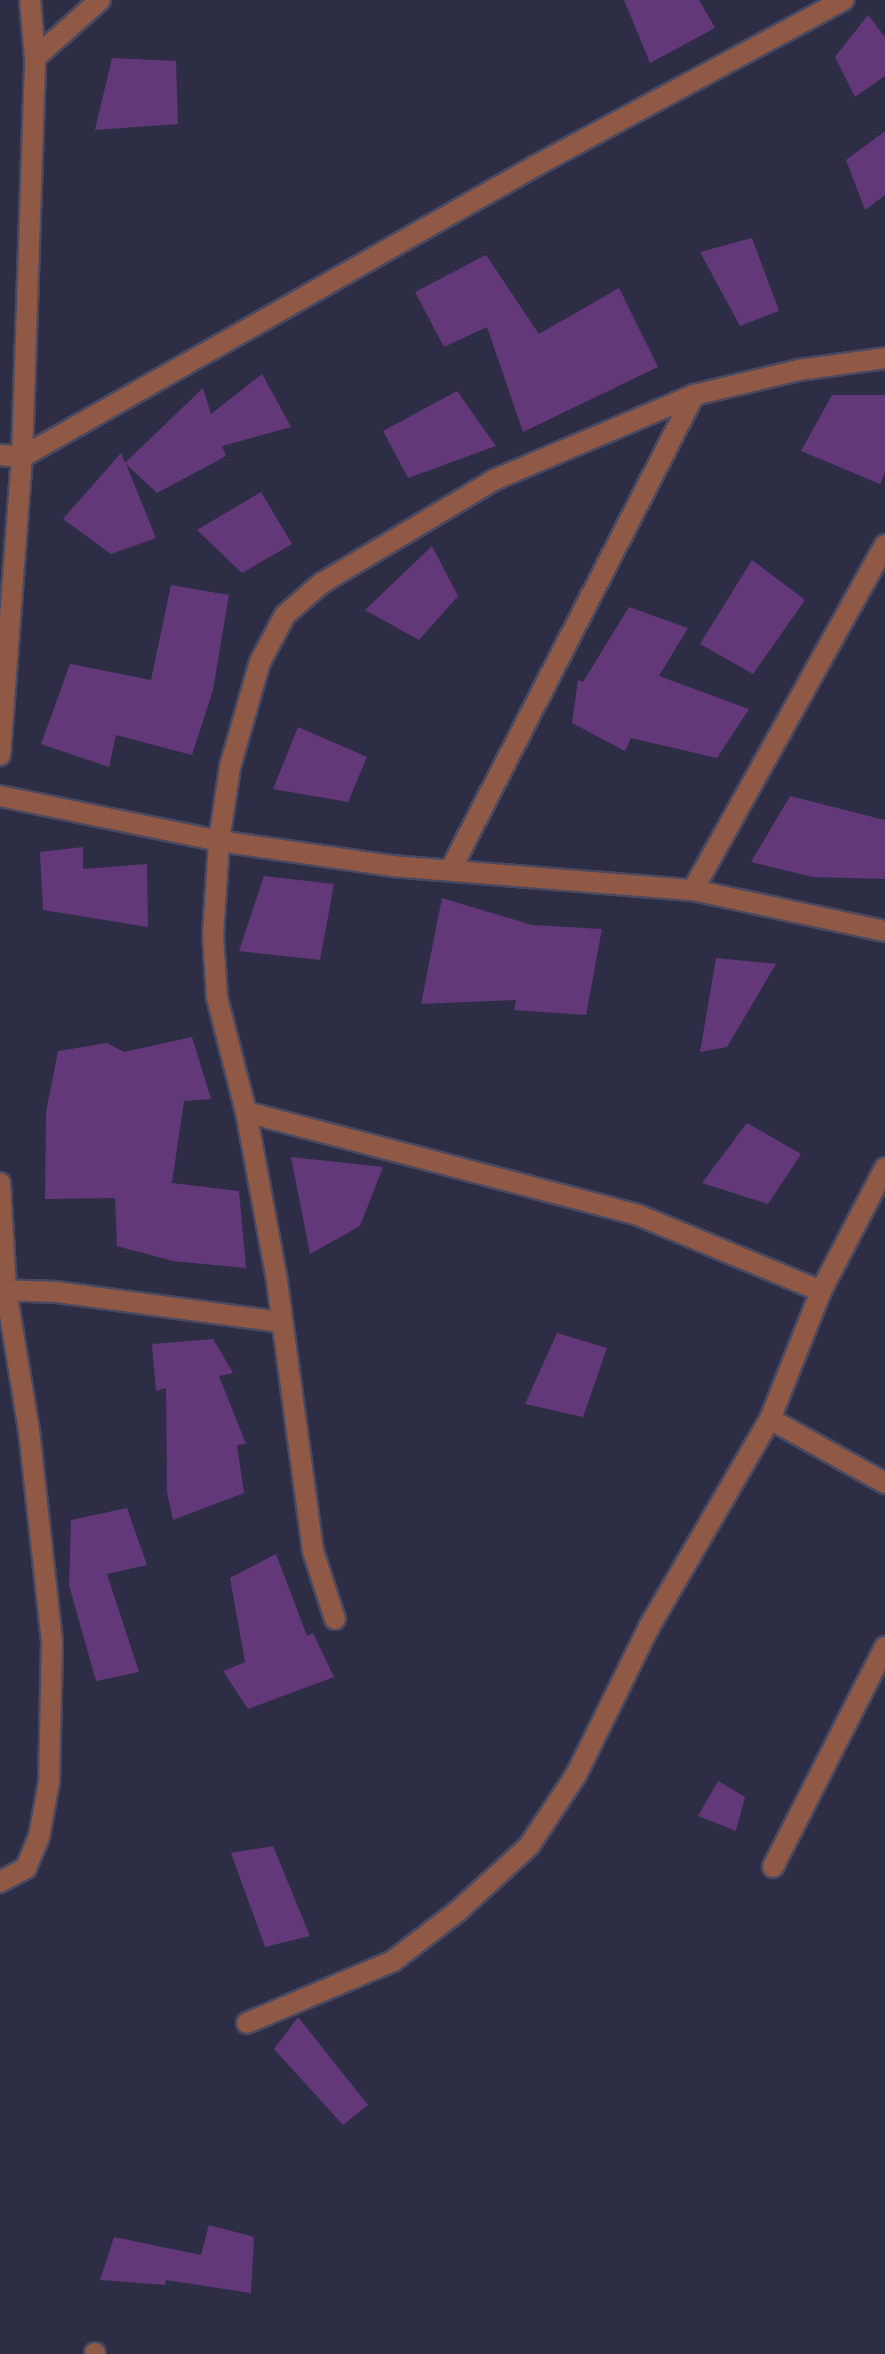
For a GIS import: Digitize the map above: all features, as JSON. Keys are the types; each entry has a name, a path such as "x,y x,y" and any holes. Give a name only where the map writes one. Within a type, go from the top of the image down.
{"street":[{"path":"0,755 22,457 35,58 30,0"},
{"path":"35,58 100,0"},
{"path":"0,455 22,457 537,165 843,0"},
{"path":"335,1619 313,1551 281,1322 246,1112 217,997 213,935 219,841 243,709 285,615 322,583 494,480 694,395 799,370 885,358"},
{"path":"452,867 694,395"},
{"path":"693,890 885,545"},
{"path":"0,796 219,841 392,866 452,867 693,890 885,931"},
{"path":"246,1112 638,1215 821,1291"},
{"path":"247,2023 393,1961 458,1911 529,1846 576,1775 649,1627 770,1419 821,1291 885,1168"},
{"path":"0,1183 3,1290 29,1430 52,1643 49,1782 39,1837 26,1868 0,1882"},
{"path":"3,1290 281,1322"},
{"path":"770,1419 885,1483"},
{"path":"773,1867 885,1647"}],"building":[{"path":"624,0 699,0 715,28 650,63"},
{"path":"868,15 885,37 885,76 855,97 835,57"},
{"path":"112,58 176,61 178,124 95,130"},
{"path":"885,131 885,195 865,210 846,160"},
{"path":"752,238 779,311 740,326 700,252"},
{"path":"486,255 539,334 619,288 658,367 523,432 487,327 444,347 415,292"},
{"path":"262,374 291,427 222,446 226,456 157,493 126,464 156,538 111,554 63,519 121,453 125,463 203,388 211,414"},
{"path":"457,391 496,446 408,478 383,431"},
{"path":"832,395 885,395 885,473 880,484 801,451"},
{"path":"261,492 292,544 242,573 197,530"},
{"path":"432,546 458,596 419,640 365,610"},
{"path":"752,560 805,600 753,674 700,644"},
{"path":"171,585 229,595 213,690 192,755 116,735 109,767 41,744 70,664 151,680"},
{"path":"629,607 688,628 659,676 749,709 717,758 631,738 625,751 572,723 578,680 583,682"},
{"path":"298,727 367,757 348,802 273,789"},
{"path":"790,796 885,820 885,879 813,877 751,862"},
{"path":"83,847 83,869 147,864 148,927 43,910 40,852"},
{"path":"264,876 334,884 320,960 239,951"},
{"path":"442,898 532,925 602,929 586,1015 514,1010 516,1000 421,1004"},
{"path":"716,958 776,964 727,1047 700,1052"},
{"path":"192,1037 211,1099 184,1101 172,1183 239,1191 246,1268 173,1261 117,1246 115,1198 45,1199 46,1112 58,1051 107,1043 124,1052"},
{"path":"747,1123 801,1154 768,1204 702,1183"},
{"path":"291,1157 383,1167 360,1226 310,1254"},
{"path":"557,1333 607,1348 583,1417 525,1404"},
{"path":"213,1339 233,1373 219,1376 246,1444 237,1445 244,1493 173,1520 167,1492 166,1388 156,1391 152,1344"},
{"path":"127,1508 147,1565 107,1574 139,1672 96,1681 69,1585 71,1520"},
{"path":"276,1554 307,1636 313,1633 334,1677 248,1709 223,1671 245,1662 230,1578"},
{"path":"718,1781 745,1797 736,1831 698,1816"},
{"path":"273,1846 310,1936 265,1947 231,1853"},
{"path":"298,2017 368,2105 343,2125 274,2049"},
{"path":"209,2225 254,2237 251,2293 166,2280 165,2285 100,2280 114,2237 201,2255"}]}
